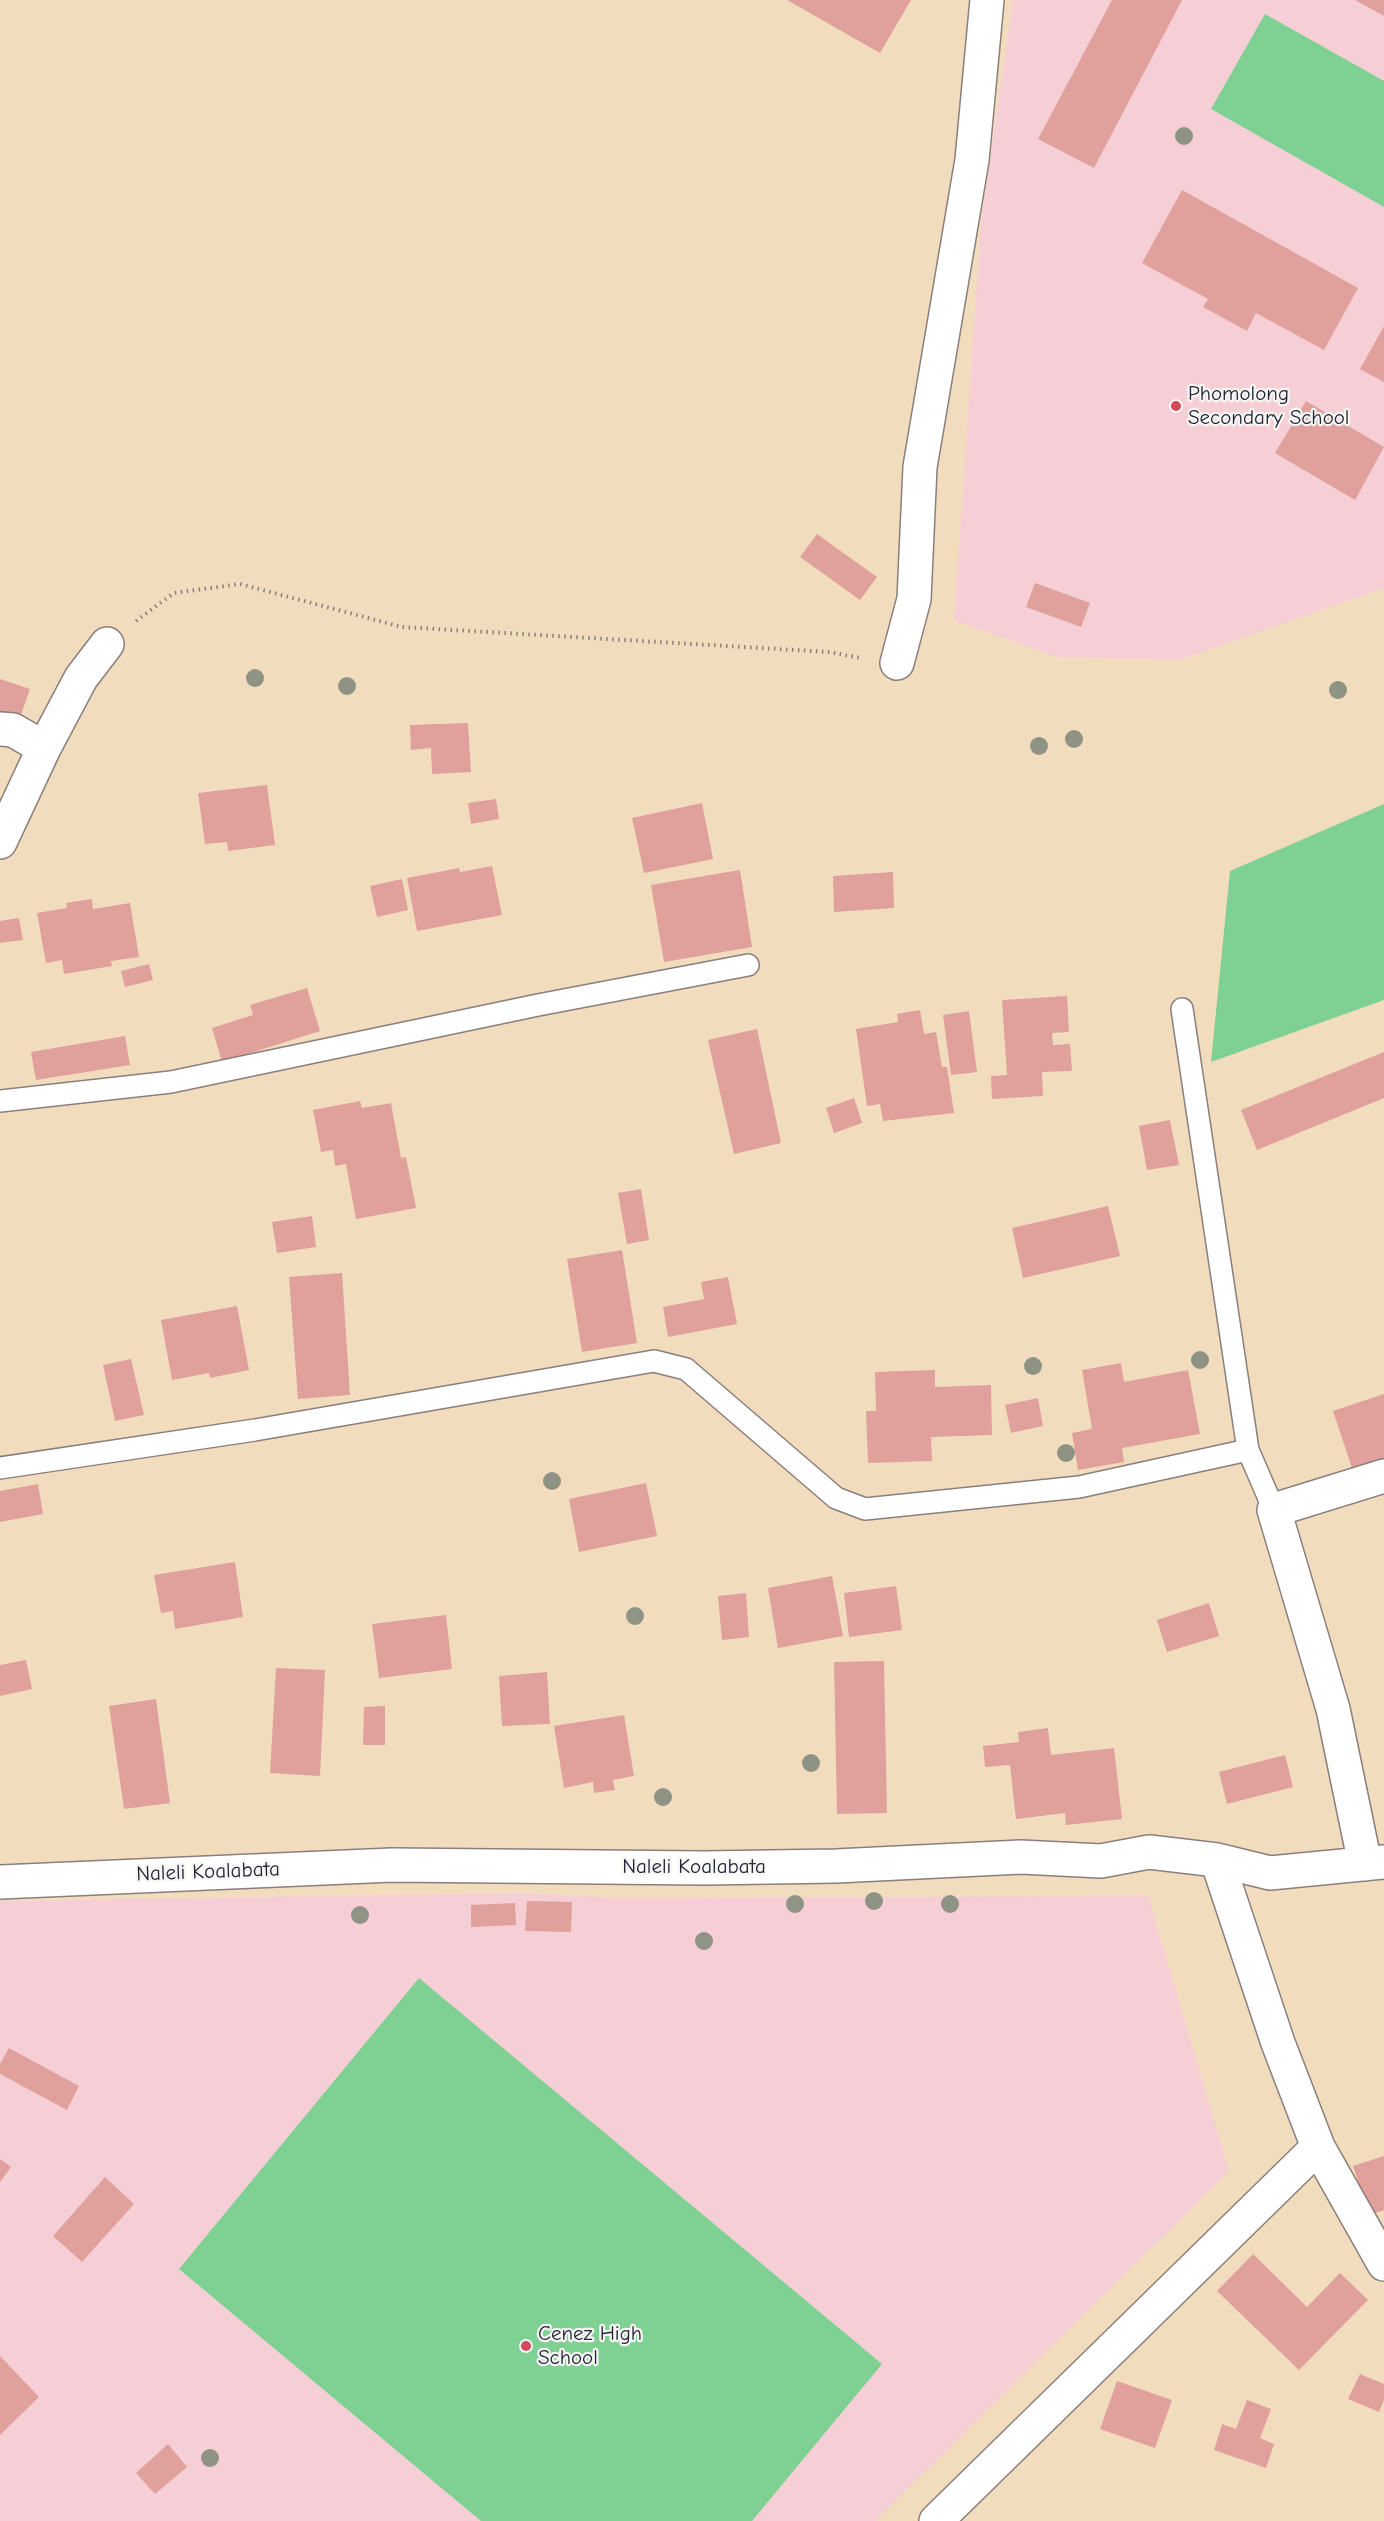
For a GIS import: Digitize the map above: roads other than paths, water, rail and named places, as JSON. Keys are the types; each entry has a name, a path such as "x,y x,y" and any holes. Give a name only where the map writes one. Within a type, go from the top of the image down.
{"street":[{"path":"897,663 914,599 920,467 972,160 987,0"},
{"path":"0,842 44,748 81,678 107,644"},
{"path":"0,729 13,730 44,748"},
{"path":"1375,1863 1333,1709 1274,1510 1384,1476"},
{"name":"Naleli Koalabata","path":"0,1882 392,1865 704,1868 836,1866 1021,1857 1101,1861 1149,1852 1217,1860 1270,1873 1375,1863"},
{"path":"1217,1860 1278,2043 1318,2146 1384,2264"},
{"path":"936,2521 1318,2146"}],"lane":[{"path":"0,1101 171,1082 538,1005 748,965"},
{"path":"1182,1009 1248,1450 1274,1510"},
{"path":"0,1468 255,1430 654,1360 686,1369 836,1498 865,1509 1079,1487 1248,1450"}],"place":[{"name":"Phomolong Secondary School","path":"1176,406"},
{"name":"Cenez High School","path":"526,2346"}]}
